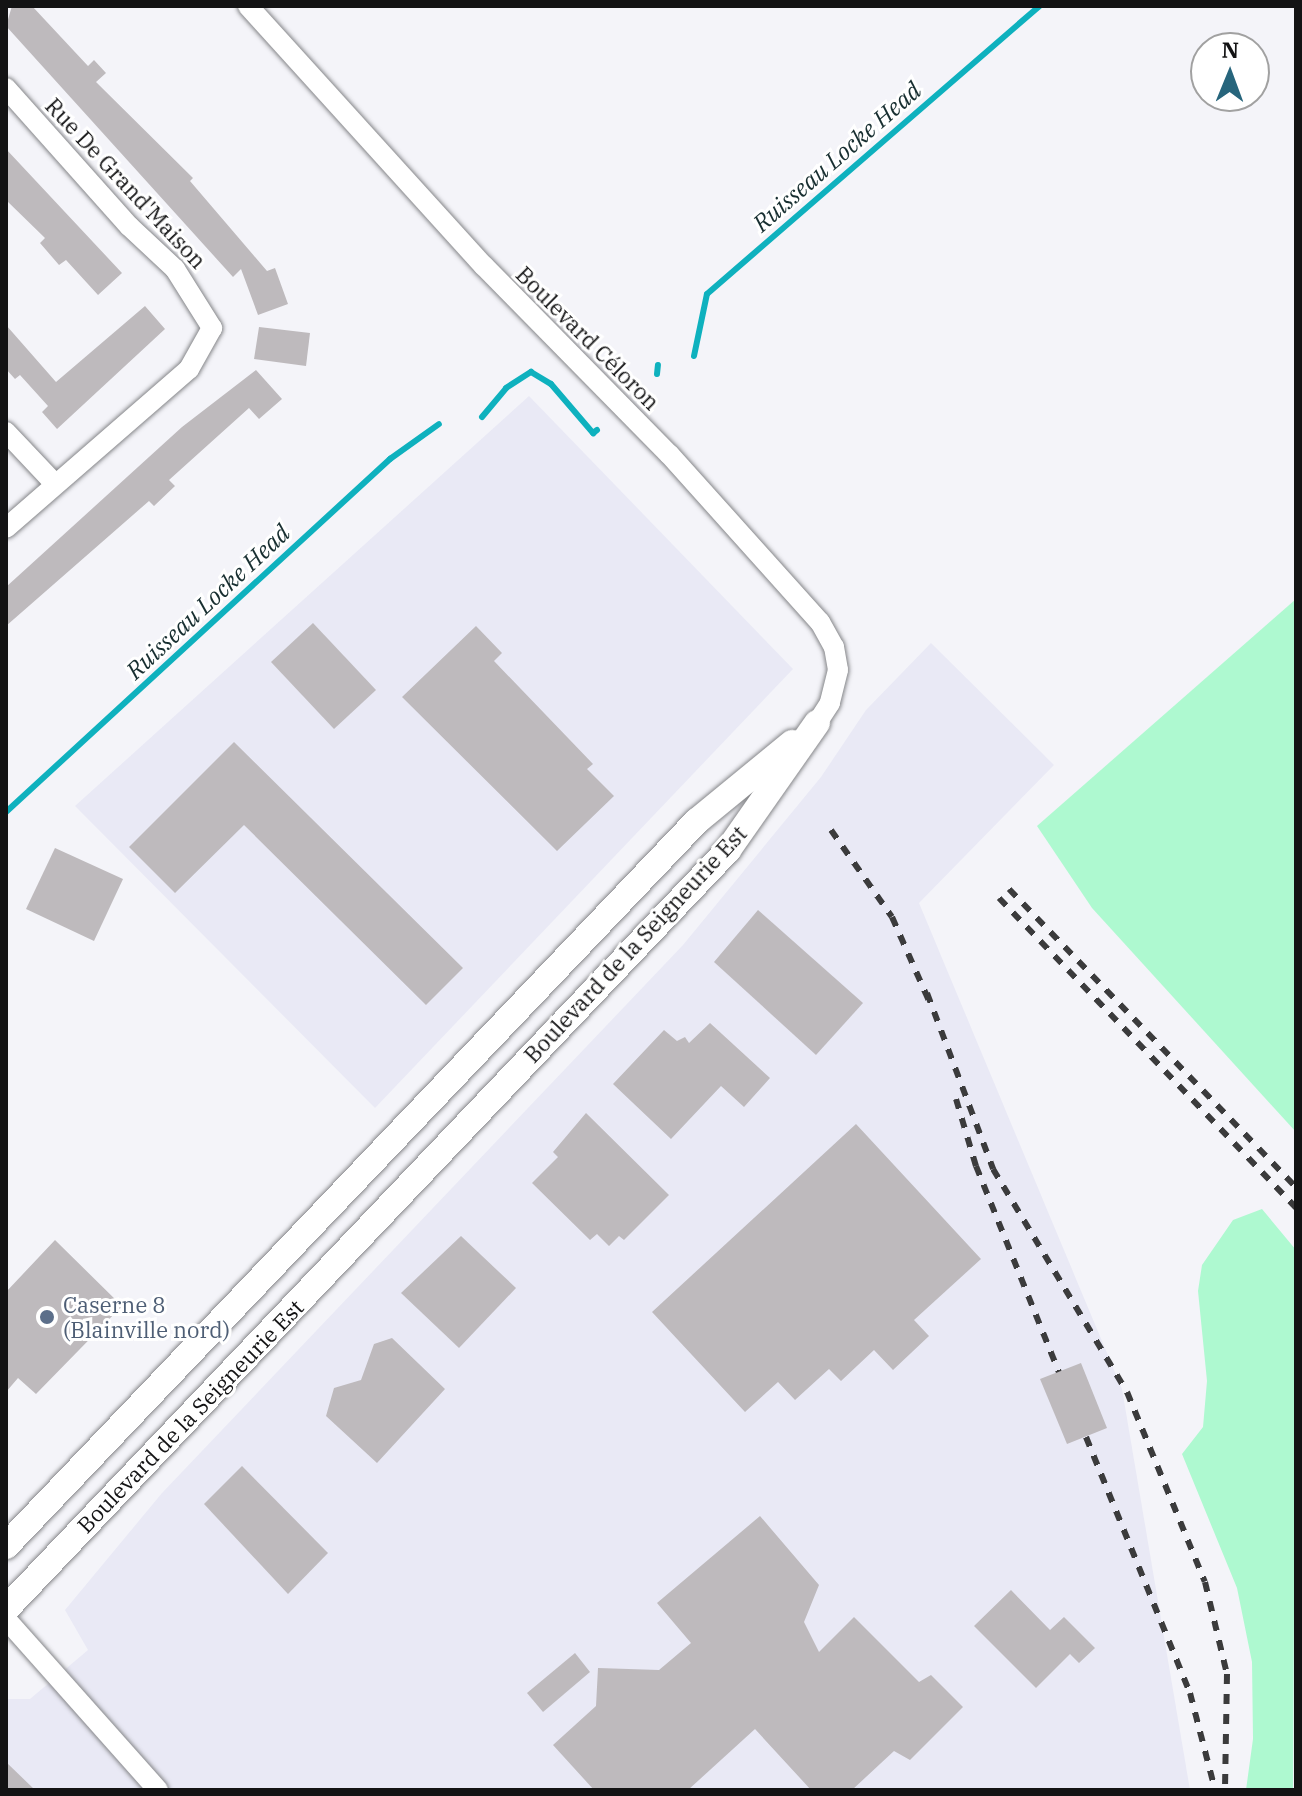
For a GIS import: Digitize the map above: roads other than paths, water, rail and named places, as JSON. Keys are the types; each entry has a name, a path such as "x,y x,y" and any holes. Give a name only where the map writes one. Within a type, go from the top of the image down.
{"main road":[{"name":"Boulevard de la Seigneurie Est","path":"6,1546 697,821 817,723"},
{"name":"Boulevard de la Seigneurie Est","path":"6,1609 728,850 817,723"},
{"path":"588,936 619,966"},
{"path":"406,1126 437,1155"},
{"path":"356,1180 386,1209"},
{"path":"244,1296 275,1326"},
{"path":"201,1342 232,1372"}],"street":[{"name":"Boulevard Céloron","path":"248,6 493,276 669,454 820,622 834,647 838,670 830,703 817,723"},
{"name":"Rue De Grand'Maison","path":"6,88 129,226 175,269 212,328 189,369 54,483"},
{"path":"6,432 54,483 6,528"},
{"path":"6,1619 158,1790"}],"waterway":[{"name":"Ruisseau Locke Head","path":"694,356 707,294 1039,6"},
{"name":"Ruisseau Locke Head","path":"657,374 658,365"},
{"name":"Ruisseau Locke Head","path":"482,417 506,388 531,372 551,384 593,433 597,430"},
{"name":"Ruisseau Locke Head","path":"6,812 390,459 439,424"}],"railway":[{"path":"831,830 892,917 930,1003"},
{"path":"1009,889 1296,1187"},
{"path":"999,898 1296,1208"},
{"path":"927,993 993,1169 1127,1392 1205,1582 1227,1674 1225,1790"},
{"path":"956,1099 976,1166 1059,1372"},
{"path":"1086,1437 1190,1693 1215,1790"}],"place":[{"name":"Caserne 8 (Blainville nord)","path":"47,1317"}]}
